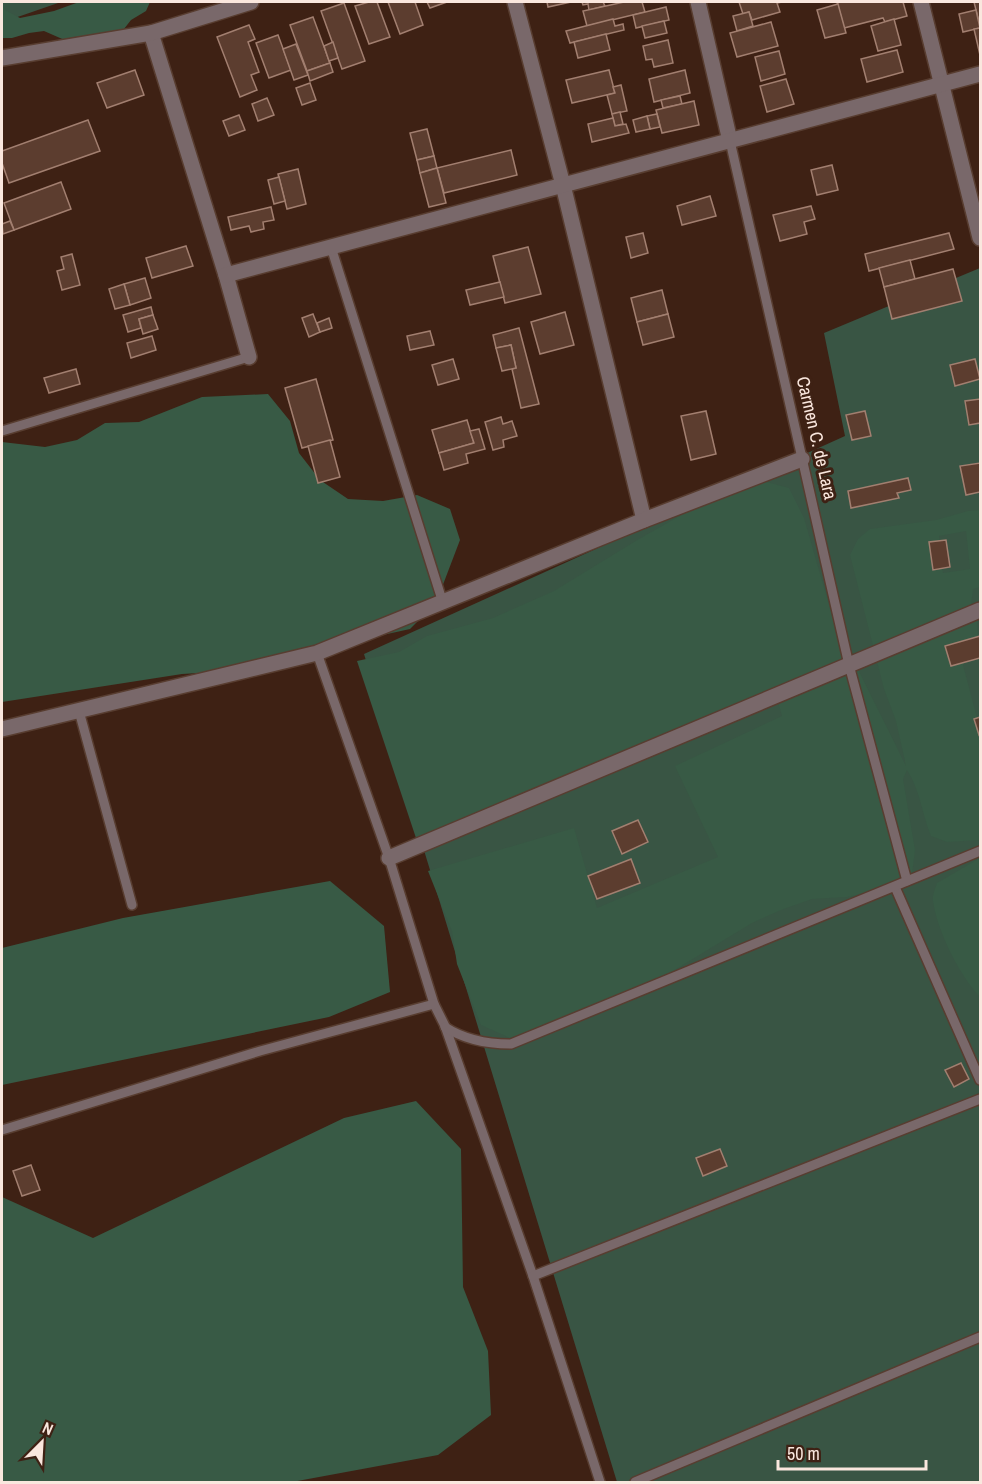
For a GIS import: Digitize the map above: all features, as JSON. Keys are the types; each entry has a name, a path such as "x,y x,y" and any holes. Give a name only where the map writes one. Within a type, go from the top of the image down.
{"street":[{"path":"2,58 151,33 252,2"},
{"path":"515,2 563,186 644,520"},
{"name":"Carmen C. de Lara","path":"698,2 730,141"},
{"path":"921,2 981,238"},
{"path":"151,33 249,357"},
{"path":"226,275 981,74"},
{"path":"2,729 317,653 644,520 802,459"},
{"path":"389,858 981,610"}],"lane":[{"name":"Carmen C. de Lara","path":"730,141 849,666 907,881"},
{"path":"331,247 443,603"},
{"path":"2,431 249,357"},
{"path":"317,653 389,858 434,1004 445,1026 533,1276 600,1482"},
{"path":"79,711 132,905"},
{"path":"445,1026 456,1034 476,1040 493,1044 511,1044 981,851"},
{"path":"895,886 981,1080"},
{"path":"2,1130 260,1051 434,1004"},
{"path":"533,1276 981,1099"},
{"path":"635,1482 981,1337"}],"green space":[{"path":"2,2 61,2 6,21"},
{"path":"79,2 150,2 146,11 131,20 120,34 76,45 44,31 2,38 2,4 5,10 20,18 54,11"},
{"path":"980,268 980,1482 617,1482 364,654 845,436 824,333"},
{"path":"268,394 290,421 299,453 320,480 348,499 383,501 417,495 450,509 460,540 436,603 410,629 215,672 182,674 2,702 2,442 45,447 77,440 105,423 139,422 202,397"},
{"path":"756,479 789,488 804,518 833,619 906,766 896,721 884,689 850,555 858,539 870,529 936,520 980,510 980,587 973,589 971,606 977,620 978,637 963,665 980,729 980,840 947,842 931,836 915,786 907,770 903,779 915,850 911,883 847,897 812,899 781,910 752,923 607,1011 510,1038 481,1025 457,964 452,931 428,871 574,828 597,908 718,857 675,766 782,716 775,691 416,838 357,661 399,652 427,636 493,618 554,591 724,491","holes":["966,531 970,569 943,573 939,536"]},
{"path":"980,858 980,997 965,977 944,939 933,899 937,883"},
{"path":"330,881 384,926 390,992 329,1017 2,1085 2,948 123,918"},
{"path":"416,1101 461,1149 463,1287 488,1351 491,1415 438,1455 292,1482 2,1482 2,1197 93,1238 344,1118"}],"building":[{"path":"377,2 390,37 369,44 355,6"},
{"path":"388,2 415,2 423,25 400,34"},
{"path":"427,2 447,2 430,8"},
{"path":"547,2 571,2 548,7"},
{"path":"582,2 603,2 605,6 589,10 588,4 583,5"},
{"path":"624,2 642,2 645,12 587,26 583,11"},
{"path":"739,2 782,2 777,3 780,12 752,20 749,12 743,14"},
{"path":"837,2 903,2 907,16 885,22 883,18 844,28"},
{"path":"974,2 980,2 980,22 979,22"},
{"path":"344,3 365,61 342,69 321,11"},
{"path":"838,4 846,33 825,38 817,10"},
{"path":"666,7 669,20 636,28 633,15"},
{"path":"976,10 980,28 963,32 959,14"},
{"path":"749,12 753,26 737,31 733,16"},
{"path":"313,17 330,63 307,71 290,25"},
{"path":"613,19 615,26 623,24 624,30 570,43 566,31"},
{"path":"894,19 901,45 878,51 871,26"},
{"path":"664,21 667,33 645,38 642,26"},
{"path":"771,22 778,46 737,57 730,33"},
{"path":"249,25 255,39 248,42 259,72 251,75 257,90 240,97 217,37"},
{"path":"980,28 980,55 974,29"},
{"path":"606,34 610,50 578,58 574,42"},
{"path":"278,35 291,70 269,78 256,43"},
{"path":"668,40 673,63 654,67 652,59 646,60 643,46"},
{"path":"333,42 338,58 329,61 324,46"},
{"path":"296,44 308,75 294,80 283,49"},
{"path":"897,50 903,72 867,82 861,59"},
{"path":"779,51 785,74 761,81 755,57"},
{"path":"330,63 333,72 310,81 307,71"},
{"path":"135,70 144,95 107,108 97,83"},
{"path":"609,70 615,93 572,103 566,80"},
{"path":"685,70 690,93 654,102 649,79"},
{"path":"786,79 794,104 767,112 760,86"},
{"path":"310,83 316,100 302,105 296,88"},
{"path":"621,85 627,111 612,114 607,95 615,93 613,87"},
{"path":"680,96 682,104 663,108 661,100"},
{"path":"267,98 274,115 258,121 252,104"},
{"path":"694,101 699,125 662,133 656,110"},
{"path":"620,112 623,124 615,126 612,114"},
{"path":"657,114 660,127 650,129 647,116"},
{"path":"239,115 245,130 229,136 223,121"},
{"path":"647,116 650,129 636,132 633,120"},
{"path":"613,118 615,126 626,124 629,133 592,142 588,124"},
{"path":"88,120 100,151 9,183 2,163 2,151"},
{"path":"427,129 434,156 417,160 410,133"},
{"path":"511,150 517,175 444,193 437,168"},
{"path":"434,156 437,168 420,173 417,160"},
{"path":"832,165 838,190 817,195 811,170"},
{"path":"437,168 446,203 429,207 420,173"},
{"path":"298,169 306,204 287,209 278,174"},
{"path":"279,177 285,201 274,204 268,180"},
{"path":"61,182 71,209 14,230 4,203"},
{"path":"710,196 716,216 682,225 677,206"},
{"path":"811,206 815,219 804,222 807,234 780,241 773,215"},
{"path":"271,207 274,220 263,222 264,229 251,232 249,226 231,230 228,217"},
{"path":"10,221 14,230 3,234 2,224"},
{"path":"643,233 648,253 631,258 626,237"},
{"path":"949,233 954,249 869,271 865,254"},
{"path":"186,246 193,266 152,278 146,258"},
{"path":"528,247 541,294 505,303 493,256"},
{"path":"72,254 80,285 62,290 57,271 64,269 61,257"},
{"path":"910,260 915,279 884,287 879,268"},
{"path":"953,269 962,301 892,319 884,287"},
{"path":"145,278 151,298 130,305 124,284"},
{"path":"500,282 504,297 470,305 466,290"},
{"path":"124,284 130,305 115,309 109,289"},
{"path":"662,290 668,314 637,322 631,298"},
{"path":"151,307 153,315 139,319 141,328 128,332 123,315"},
{"path":"565,312 574,345 540,354 531,322"},
{"path":"313,314 320,332 309,337 302,318"},
{"path":"668,314 674,337 643,345 637,322"},
{"path":"153,315 158,329 143,334 139,319"},
{"path":"329,318 332,328 320,332 317,323"},
{"path":"519,328 539,404 521,408 512,369 516,368 511,345 496,348 493,335"},
{"path":"430,331 434,345 410,350 407,336"},
{"path":"152,336 156,350 131,358 127,343"},
{"path":"511,345 516,368 502,371 496,348"},
{"path":"453,359 459,379 438,385 432,365"},
{"path":"975,359 980,379 955,386 950,365"},
{"path":"76,369 80,384 49,393 44,378"},
{"path":"316,379 333,440 302,448 285,388"},
{"path":"980,399 980,423 969,425 965,401"},
{"path":"706,411 716,454 691,460 681,416"},
{"path":"865,411 871,436 852,440 846,415"},
{"path":"501,417 503,424 512,421 517,436 503,440 504,447 493,450 485,422"},
{"path":"467,420 474,443 439,453 432,430"},
{"path":"479,429 485,449 466,454 468,463 444,470 439,453 474,443 470,431"},
{"path":"330,440 340,477 318,483 308,446"},
{"path":"980,463 980,492 966,495 960,466"},
{"path":"908,478 911,490 897,493 899,498 851,508 848,491"},
{"path":"946,540 950,567 933,570 929,542"},
{"path":"980,636 980,658 951,666 945,646"},
{"path":"980,717 980,734 979,735 974,719"},
{"path":"638,820 648,842 622,854 612,831"},
{"path":"631,859 640,883 597,899 588,876"},
{"path":"961,1063 969,1079 954,1087 945,1070"},
{"path":"720,1149 727,1166 703,1176 696,1158"},
{"path":"31,1165 40,1190 22,1196 13,1171"}]}
